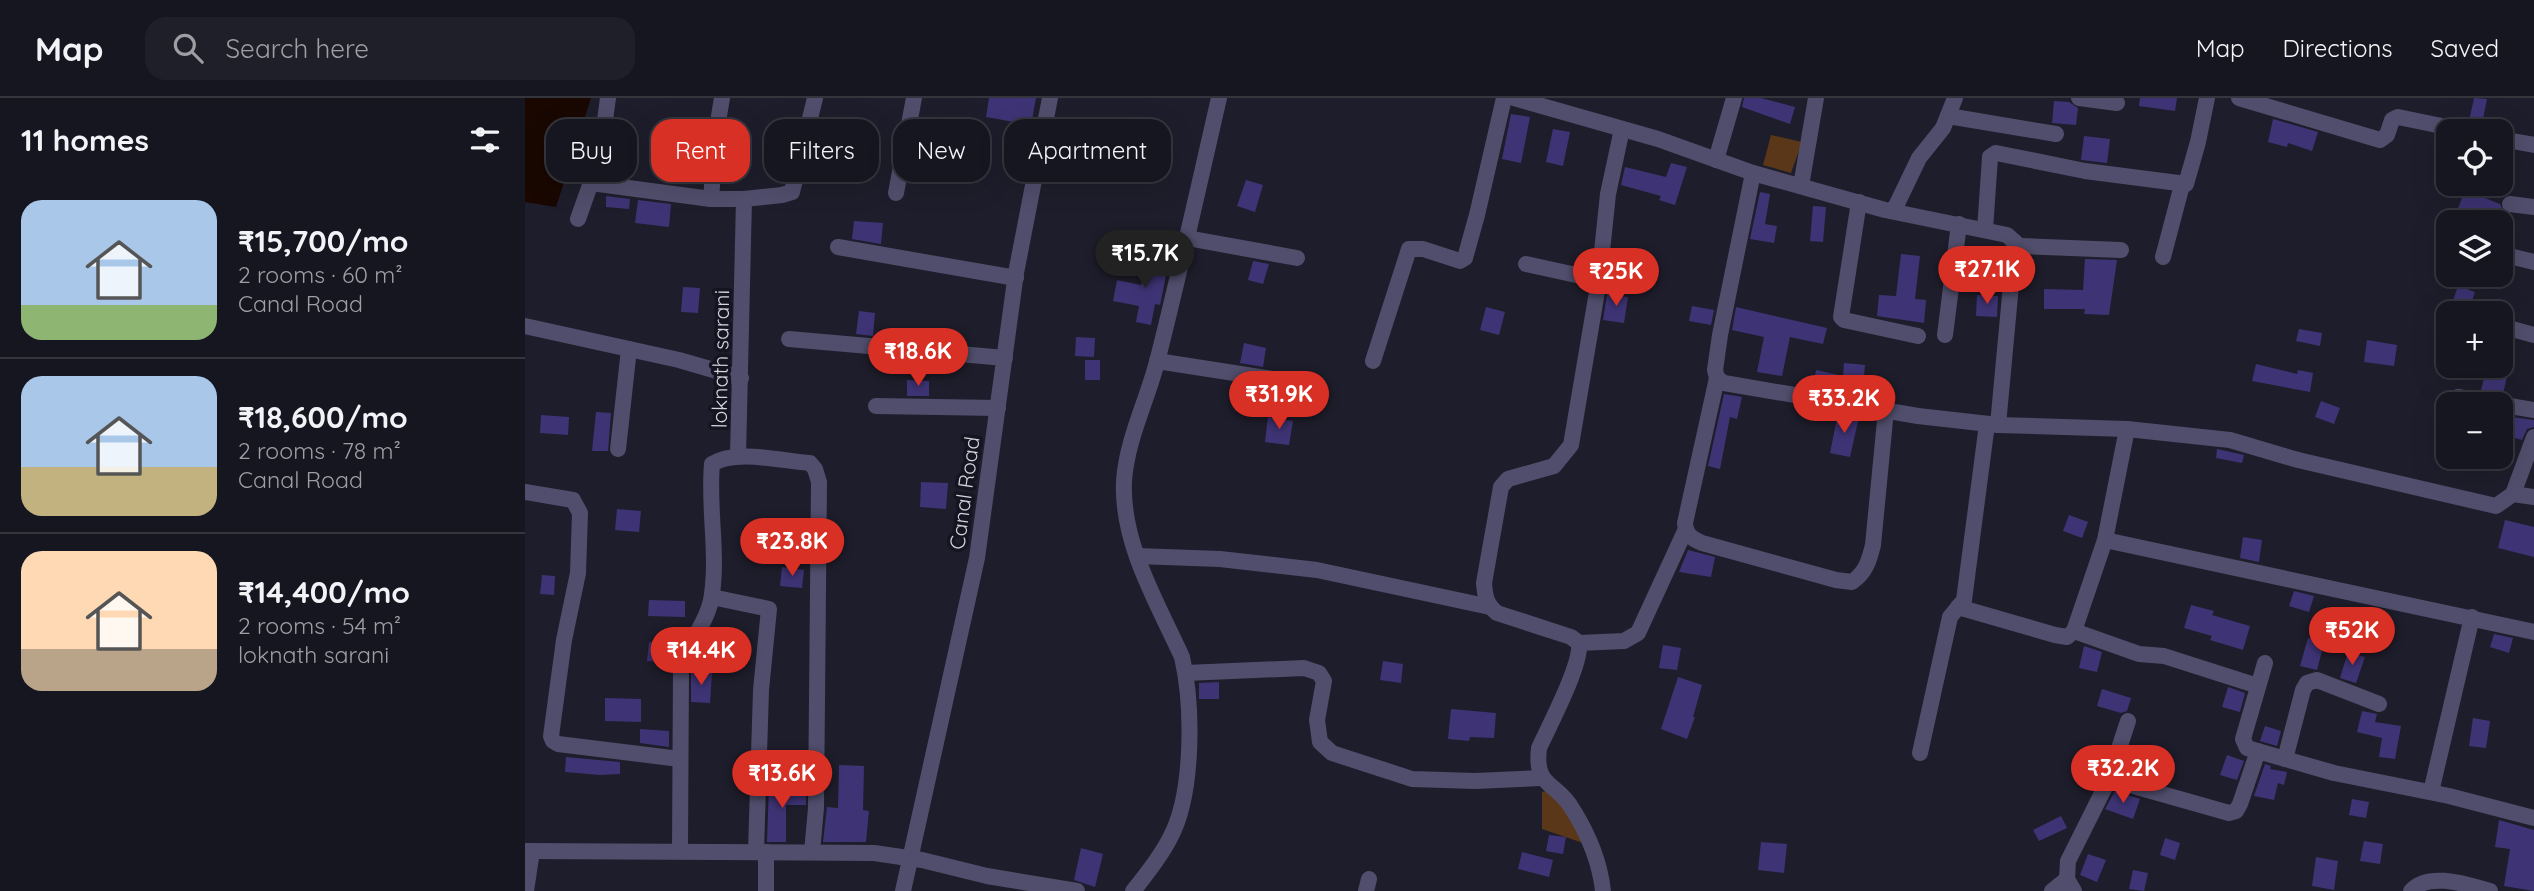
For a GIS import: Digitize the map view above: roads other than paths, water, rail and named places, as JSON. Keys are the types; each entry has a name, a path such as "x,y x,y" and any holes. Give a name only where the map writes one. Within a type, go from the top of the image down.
{"street":[{"path":"578,219 600,157 608,98"},
{"path":"711,199 722,98"},
{"path":"591,183 711,199 744,199 792,192 815,98"},
{"path":"896,193 914,98"},
{"name":"Canal Road","path":"903,891 916,859 977,558 1016,278 1050,98"},
{"path":"1133,891 1171,837 1188,781 1189,724 1186,673 1182,657 1137,556 1127,513 1124,482 1131,444 1157,361 1219,98"},
{"path":"1373,361 1409,249 1423,249 1460,261 1465,258 1504,98"},
{"path":"1514,98 1566,105 1622,130 1658,139 1753,173 1891,211 2007,234 2022,246 2122,250"},
{"path":"1716,160 1734,98"},
{"path":"1801,186 1816,98"},
{"path":"1891,211 1896,206 1923,150 1939,134 1955,98"},
{"path":"2079,98 2117,103"},
{"path":"2163,257 2182,185 2187,181 2207,98"},
{"path":"2239,98 2380,139 2386,135 2392,120 2398,117 2436,125"},
{"path":"1948,116 2056,134"},
{"path":"1622,130 1608,194 1599,280 1571,445 1554,466 1508,479 1500,487 1485,583 1485,598 1497,613 1571,637 1579,643 1624,641 1638,633 1685,531 1717,378 1715,370 1720,335 1753,173"},
{"path":"2513,141 2534,145"},
{"path":"1985,230 1990,157 1996,153 2085,171 2182,185"},
{"name":"loknath sarani","path":"681,850 681,668 685,653 698,635 712,597 712,464 720,459 738,456 744,199"},
{"path":"1859,202 1841,317 1844,320 1918,336"},
{"path":"2510,204 2534,207"},
{"path":"1945,335 1959,225"},
{"path":"1187,238 1297,258"},
{"path":"1920,753 1950,617 1964,600 1993,425 2015,242"},
{"path":"838,247 1016,278"},
{"path":"2513,257 2534,261"},
{"path":"1526,264 1599,280"},
{"path":"525,326 679,360 741,378"},
{"path":"2513,329 2534,335"},
{"path":"789,339 1005,358"},
{"path":"618,449 629,349"},
{"path":"1157,361 1286,381"},
{"path":"1717,378 1724,383 1993,425 2127,429 2230,440 2298,460 2496,506 2513,495 2534,438"},
{"path":"876,405 998,408"},
{"path":"2513,406 2534,410"},
{"path":"1685,531 1691,538 1702,543 1852,582 1862,575 1873,545 1886,410"},
{"path":"1958,607 2055,635 2067,636 2074,631 2105,540 2127,429"},
{"path":"738,456 810,463 819,482 816,808 812,852"},
{"path":"525,492 573,500 580,513 578,573 564,640 551,736 553,741 558,744 680,760"},
{"path":"2513,495 2534,497"},
{"path":"2105,540 2534,632"},
{"path":"1137,556 1220,559 1317,570 1490,607"},
{"path":"712,597 769,609 761,690 761,852 766,891"},
{"path":"2431,792 2472,617"},
{"path":"2074,631 2139,654 2164,656 2258,686"},
{"path":"1579,643 1580,651 1539,748 1537,761 1541,778 1572,807 1591,845 1603,891"},
{"path":"2265,663 2243,739 2247,748 2334,773 2431,792 2534,818"},
{"path":"1186,673 1304,668 1319,673 1324,681 1318,720 1320,742 1332,753 1412,779 1475,782 1541,778"},
{"path":"2285,759 2302,690 2307,683 2317,680 2379,704"},
{"path":"2052,891 2070,885 2068,861 2109,779 2128,721"},
{"path":"2109,779 2229,813 2236,811 2240,804 2258,751"},
{"path":"526,891 529,851 681,850 874,853 1077,891"},
{"path":"2411,891 2416,886 2445,880 2490,891"}]}
